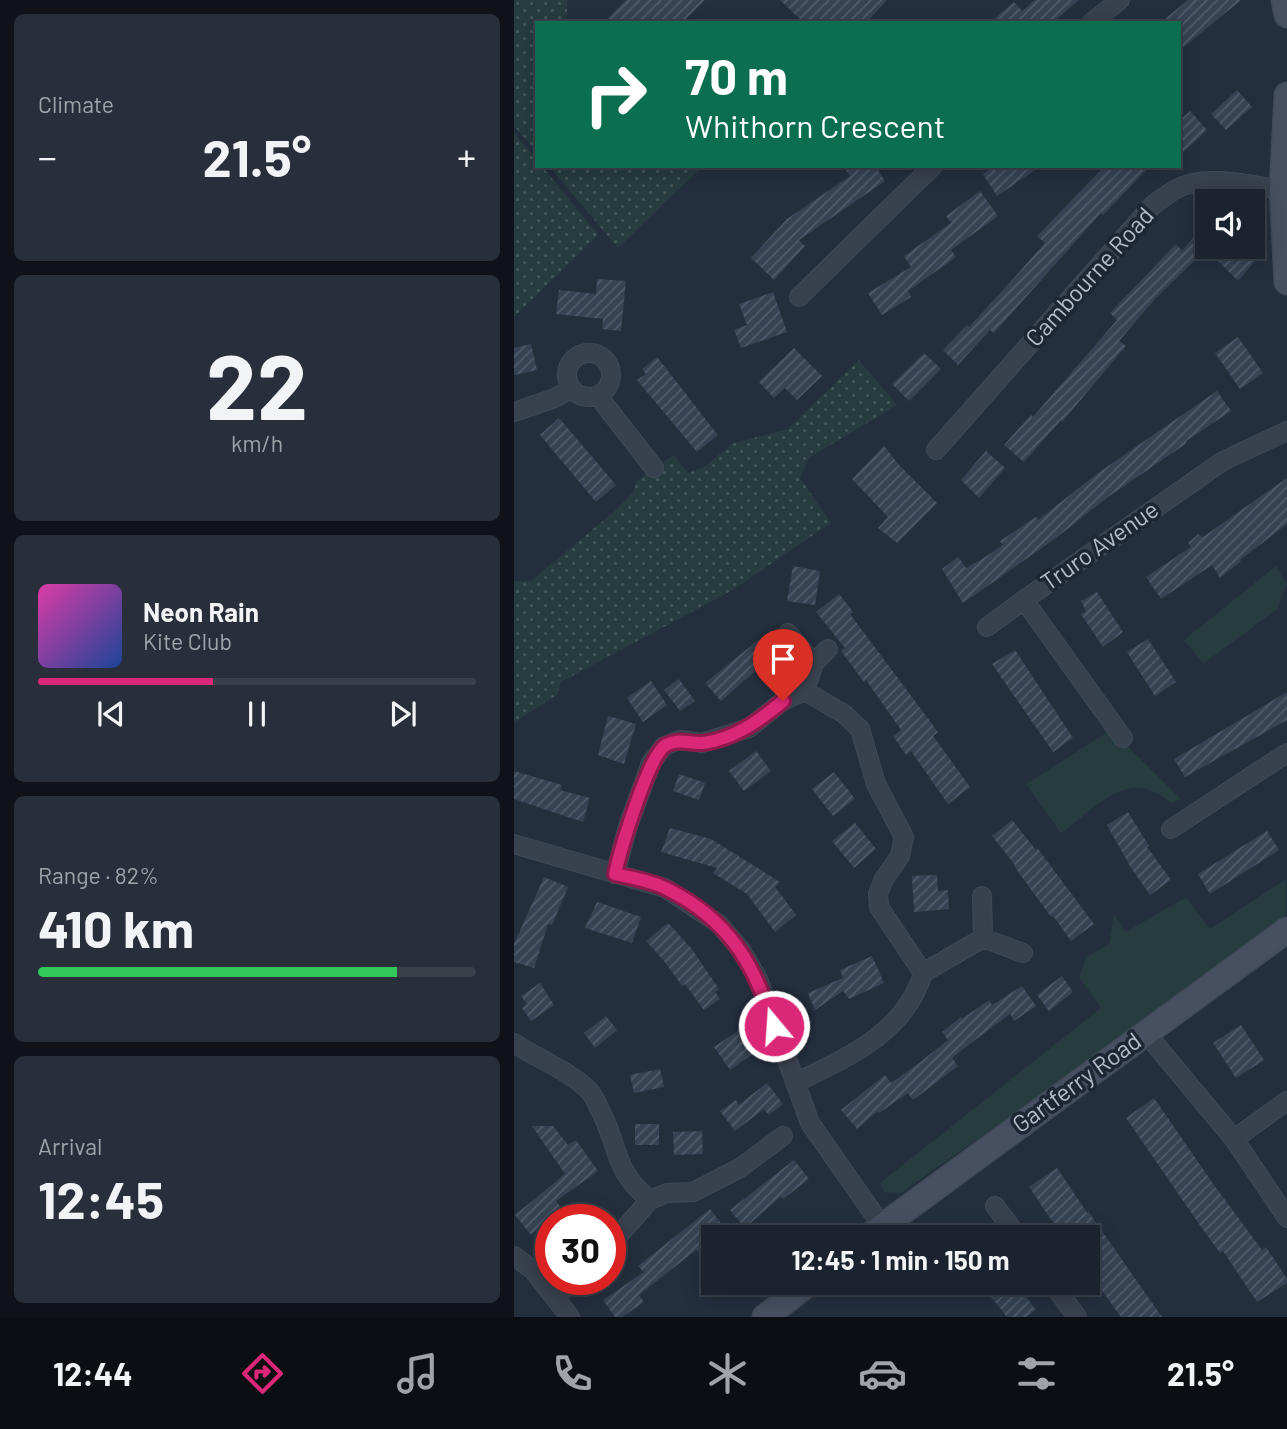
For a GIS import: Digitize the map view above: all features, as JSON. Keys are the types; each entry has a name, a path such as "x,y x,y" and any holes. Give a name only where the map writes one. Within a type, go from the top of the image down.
{"street":[{"path":"1094,21 1120,0"},
{"path":"1284,0 1286,15"},
{"path":"1286,95 1282,190 1286,282"},
{"path":"799,297 829,253 931,168"},
{"name":"Cambourne Road","path":"936,450 1153,205 1178,188 1198,183 1225,182 1282,190"},
{"path":"584,353 599,354 609,365 611,380 606,390 598,396 588,398 578,395 570,388 566,374 571,360 584,353"},
{"path":"514,412 555,398 570,388"},
{"path":"598,396 654,468"},
{"name":"Truro Avenue","path":"1123,738 1024,600 1223,461 1286,431"},
{"path":"987,627 1024,600"},
{"path":"788,633 814,663"},
{"path":"615,874 628,826 651,763 664,746 680,740 702,743 748,728 783,701 805,691 814,663 828,649"},
{"path":"805,691 844,714 860,729 876,784 904,837 900,856 884,878 878,894 879,907 923,973"},
{"path":"1171,829 1286,753"},
{"path":"515,849 665,888 719,924 741,950 758,979 810,1123 871,1225"},
{"path":"982,896 983,938"},
{"name":"Gartferry Road","path":"884,1225 1286,930"},
{"path":"795,1083 845,1059 892,1026 909,1007 918,991 923,973 983,938"},
{"path":"983,938 1023,953"},
{"path":"1145,1032 1234,1139 1286,1218"},
{"path":"514,1043 538,1059 560,1069 591,1093 606,1121 617,1157 628,1179 650,1200"},
{"path":"1234,1139 1286,1101"},
{"path":"626,1227 650,1200 667,1193 693,1192 740,1168 783,1136"},
{"path":"995,1206 1009,1225"},
{"path":"514,1256 533,1270 570,1317"},
{"path":"765,1317 793,1295"},
{"path":"1061,1295 1077,1317"}],"green space":[{"path":"514,0 567,0 568,21 535,21 535,150 514,126"},
{"path":"514,133 535,158 535,168 544,168 598,235 514,317"},
{"path":"551,168 669,168 672,171 675,168 701,168 618,248"},
{"path":"859,360 897,405 809,458 800,478 831,523 731,591 561,682 557,695 514,722 514,581 531,581 616,510 633,492 637,481 674,455 688,473 704,467 734,443 788,429"},
{"path":"1276,566 1287,584 1277,609 1203,664 1184,640"},
{"path":"1111,730 1181,799 1171,803 1152,791 1127,789 1103,800 1061,833 1026,784"},
{"path":"1286,879 1286,916 1138,1026 901,1193 884,1192 880,1183 1101,1008 1079,977 1086,957 1109,944 1114,914 1126,932 1186,897 1210,929"}],"building":[{"path":"626,0 705,0 684,21 605,21"},
{"path":"780,0 887,0 868,21 802,21"},
{"path":"1035,0 1079,0 1054,21 991,21 1014,2 1022,11"},
{"path":"1188,0 1241,0 1181,49 1181,21 1162,21"},
{"path":"1237,90 1252,107 1226,130 1211,114"},
{"path":"1190,111 1207,130 1181,154 1181,119"},
{"path":"844,168 876,168 885,181 799,240 805,246 774,280 751,258 787,219 850,176"},
{"path":"991,168 1038,168 997,196 983,174"},
{"path":"1103,168 1148,168 1103,215 1101,213 994,333 990,330 958,365 943,350 967,325 969,327 1045,243 1037,236"},
{"path":"980,191 998,216 951,250 956,257 908,291 911,297 882,315 868,293 911,267 904,256 951,223 946,216"},
{"path":"1195,235 1196,259 1155,299 1119,341 1126,346 1062,422 1061,420 1024,462 1004,445 1031,415 1033,417 1117,320 1110,313 1176,244 1182,251"},
{"path":"1216,259 1255,261 1238,281"},
{"path":"597,279 626,281 621,331 602,329 603,319 556,314 559,290 596,294"},
{"path":"773,292 787,332 741,348 734,330 747,325 739,304"},
{"path":"1238,337 1263,373 1240,389 1215,353"},
{"path":"531,344 537,370 514,375 514,348"},
{"path":"794,348 822,376 797,400 785,388 774,398 759,382"},
{"path":"924,353 941,369 909,401 892,384"},
{"path":"657,357 718,435 697,452 637,380 646,374 642,369"},
{"path":"1217,391 1231,411 963,603 942,569 958,557 966,568 982,559 1003,545 1000,541 1036,517 1038,520 1098,473"},
{"path":"559,418 616,485 596,502 540,435"},
{"path":"884,446 937,503 897,543 878,528 888,517 852,479"},
{"path":"986,451 1005,468 979,498 961,480"},
{"path":"1287,478 1287,524 1220,578 1212,565 1161,599 1146,577 1191,547 1188,543 1198,534 1203,537"},
{"path":"793,566 820,571 815,605 787,601"},
{"path":"1097,592 1123,632 1103,647 1081,614 1086,611 1081,601"},
{"path":"839,594 853,612 850,614 938,732 933,736 970,787 948,804 911,751 906,755 893,736 901,730 866,680 864,682 841,651 845,648 816,612"},
{"path":"771,630 786,651 760,670 759,668 721,701 705,683"},
{"path":"1148,639 1176,682 1155,696 1127,652"},
{"path":"1015,650 1073,738 1053,752 992,664"},
{"path":"679,679 695,701 680,711 664,690"},
{"path":"651,681 667,705 643,722 627,698"},
{"path":"1287,692 1287,720 1185,777 1174,759"},
{"path":"608,716 636,724 624,764 598,755"},
{"path":"756,751 771,771 744,791 729,771"},
{"path":"514,771 562,785 560,790 590,798 583,822 514,799"},
{"path":"834,772 855,799 833,816 812,789"},
{"path":"679,774 705,783 699,800 673,791"},
{"path":"1128,812 1149,846 1147,847 1171,880 1150,895 1107,825"},
{"path":"1012,820 1036,850 1038,849 1094,924 1071,941 992,836"},
{"path":"855,823 876,849 854,868 832,841"},
{"path":"670,828 711,839 780,882 775,887 796,915 775,932 747,894 713,873 717,868 661,852"},
{"path":"1267,831 1279,850 1210,894 1198,874"},
{"path":"937,875 938,891 948,890 949,909 914,912 912,876"},
{"path":"544,877 568,887 552,925 548,924 534,968 514,962 514,944"},
{"path":"597,902 641,917 632,943 585,928"},
{"path":"668,923 691,948 719,989 715,992 720,999 704,1010 685,984 682,986 646,941"},
{"path":"872,956 884,983 849,999 843,991 815,1010 808,993 843,978 840,970"},
{"path":"1062,976 1073,992 1049,1011 1037,995"},
{"path":"540,983 554,1005 531,1021 522,1008 527,1004 521,996"},
{"path":"1022,986 1036,1006 1014,1021 1010,1014 975,1040 952,1058 958,1066 913,1100 908,1093 879,1113 878,1111 857,1129 841,1110 885,1075 891,1083 919,1063 948,1040 942,1032 961,1017 962,1019 989,1000 992,1005"},
{"path":"606,1016 617,1030 595,1048 584,1033"},
{"path":"1241,1025 1264,1060 1236,1078 1213,1043"},
{"path":"739,1030 755,1052 730,1070 714,1047"},
{"path":"660,1069 664,1087 634,1093 630,1075"},
{"path":"767,1083 783,1104 769,1115 764,1109 735,1131 720,1111 736,1100 739,1105"},
{"path":"1154,1098 1214,1185 1262,1250 1266,1247 1287,1279 1287,1283 1257,1302 1126,1118"},
{"path":"635,1124 659,1124 659,1145 635,1145"},
{"path":"532,1126 553,1126 568,1145 576,1140 598,1171 556,1201 558,1204 535,1204 535,1232 531,1235 515,1215 565,1174"},
{"path":"702,1131 703,1154 674,1155 673,1132"},
{"path":"794,1160 809,1179 783,1199 781,1196 748,1225 742,1225 730,1210"},
{"path":"1057,1168 1098,1225 1055,1225 1029,1187"},
{"path":"710,1209 722,1225 701,1225 701,1249 698,1252 696,1250 639,1295 644,1302 622,1317 615,1317 603,1300 610,1295 626,1295 626,1284 644,1272 638,1266"},
{"path":"1100,1228 1162,1317 1121,1317 1100,1288"},
{"path":"990,1295 1024,1295 1036,1310 1026,1317 1007,1317"}],"route":[{"path":"774,1026 758,979 741,950 719,924 665,888 615,874 628,826 641,797 651,763 664,746 680,740 702,743 725,737 748,728 783,701"}]}
